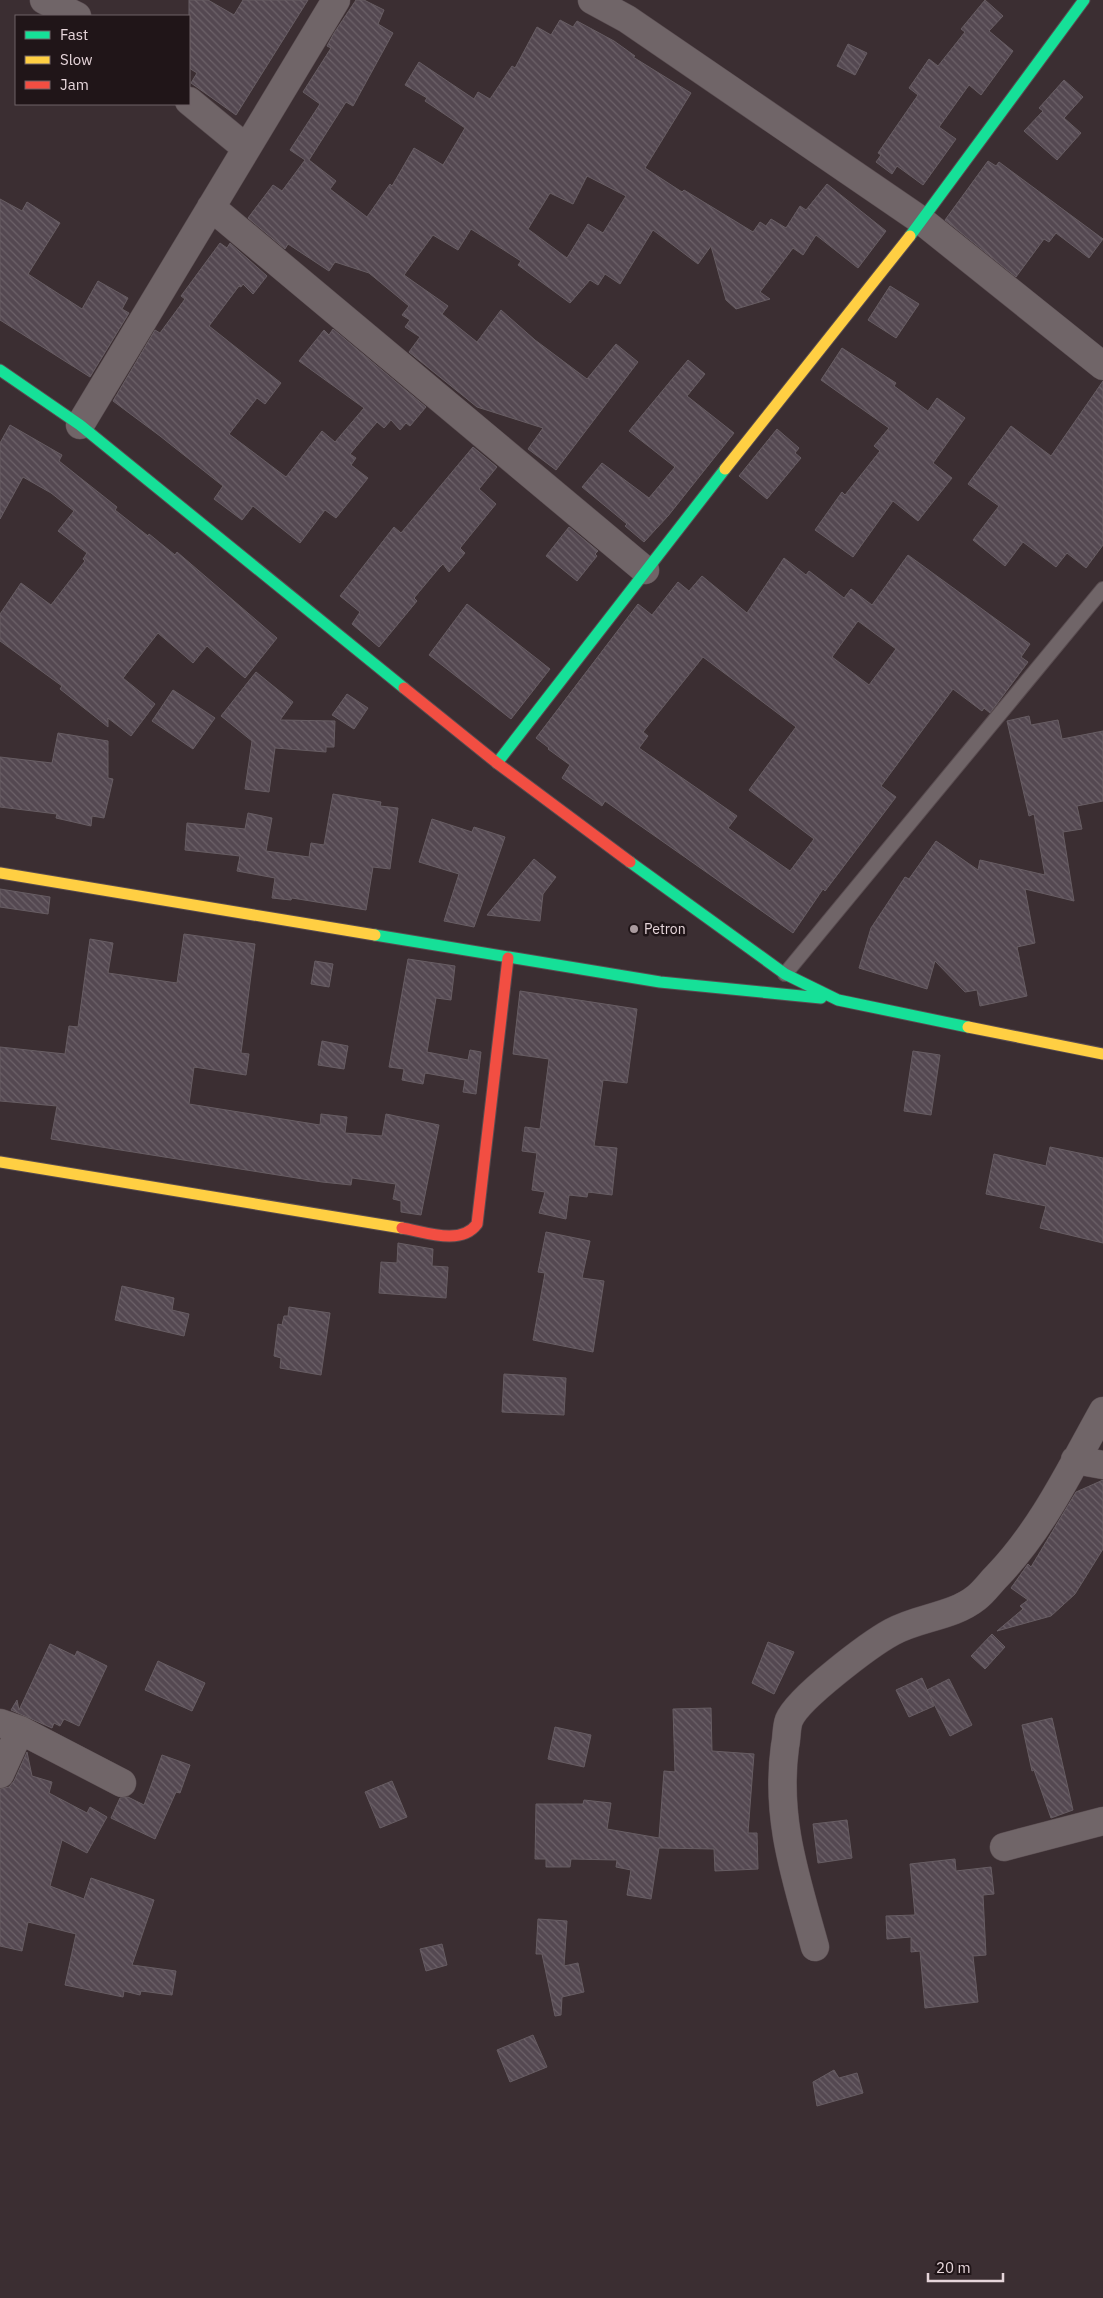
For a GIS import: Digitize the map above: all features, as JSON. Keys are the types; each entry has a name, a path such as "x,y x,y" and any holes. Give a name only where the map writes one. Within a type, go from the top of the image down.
{"street":[{"path":"44,0 75,15"},
{"path":"80,425 336,0"},
{"path":"592,0 626,19 922,221 1103,366"},
{"path":"497,763 645,570 922,221 1084,0"},
{"path":"190,102 246,148"},
{"path":"211,207 645,570"},
{"path":"0,370 80,425 497,763 721,929 785,974 838,1000"},
{"path":"0,873 660,982 838,1000 1103,1054"},
{"path":"0,1162 456,1237 465,1236 477,1224 508,958"},
{"path":"815,1947 786,1843 783,1765 790,1720 812,1694 855,1657 894,1631 954,1611 976,1598 1007,1566 1036,1528 1060,1490 1103,1411"},
{"path":"1076,1460 1103,1465"},
{"path":"0,1774 10,1727 122,1783"},
{"path":"1004,1847 1103,1821"}],"lane":[{"path":"785,974 1103,588"}],"building":[{"path":"189,0 208,0 234,15 243,0 308,0 236,115 191,83 197,73 190,69"},
{"path":"356,0 364,0 384,10 378,24 393,33 353,106 346,102 309,160 336,181 330,189 367,217 390,184 392,186 414,148 443,165 465,128 425,101 427,98 405,85 419,62 474,99 478,92 490,99 512,66 515,68 537,27 551,35 560,20 573,27 577,21 614,41 635,56 633,57 691,93 645,168 682,192 684,190 753,232 760,222 766,226 771,219 786,228 800,206 806,210 827,184 886,231 858,268 816,235 803,255 793,248 760,292 770,299 736,309 726,300 711,246 698,264 653,230 620,284 605,274 598,285 590,280 570,303 518,265 521,261 471,229 458,250 433,235 404,275 448,306 442,314 477,342 501,310 535,340 587,379 616,344 638,362 556,470 528,449 543,428 477,407 409,352 420,337 405,327 410,320 402,315 409,306 369,273 335,262 329,271 288,244 285,249 248,218 273,185 282,191 305,160 290,150 320,104 303,92 331,48 327,46","holes":["587,176 626,196 603,233 588,224 567,258 528,229 550,193 573,204"]},
{"path":"985,0 1003,16 989,31 1013,51 981,95 969,85 939,127 956,139 923,185 897,166 892,174 876,162 881,155 878,153 918,95 909,88 929,59 938,66 965,32 961,29"},
{"path":"848,44 867,53 855,75 837,66"},
{"path":"1064,80 1083,97 1064,118 1081,133 1057,160 1024,131 1043,111 1039,108"},
{"path":"988,161 996,166 999,162 1103,239 1089,258 1056,233 1049,242 1044,239 1016,277 945,220"},
{"path":"0,199 22,211 27,202 60,223 28,274 82,309 98,281 128,298 122,309 129,313 90,377 0,320"},
{"path":"220,243 227,248 230,243 267,276 253,294 243,284 241,287 239,286 209,326 281,383 265,404 257,398 229,434 286,477 322,431 335,442 364,408 299,361 324,330 329,335 333,329 426,407 410,426 406,423 400,430 391,420 384,428 377,422 350,454 356,458 351,465 368,478 336,518 325,510 300,543 253,506 242,520 214,499 223,486 113,401 155,330 160,333 185,299 181,296"},
{"path":"890,286 919,304 896,338 868,320"},
{"path":"842,348 896,383 894,386 928,411 937,398 965,418 933,463 952,478 918,521 893,501 853,557 815,530 842,492 845,495 880,451 874,446 889,428 821,380"},
{"path":"688,360 705,374 687,396 734,433 668,516 644,542 625,526 627,524 582,487 602,463 649,498 675,467 629,431"},
{"path":"1103,381 1103,545 1086,568 1067,553 1056,567 1023,542 1005,566 973,540 999,506 968,484 1011,426 1051,456"},
{"path":"10,425 62,455 59,461 117,507 115,510 175,555 177,552 277,638 245,678 207,646 193,663 158,633 123,678 155,704 131,736 108,718 108,727 60,689 62,686 0,641 0,614 21,583 51,605 85,561 83,559 87,553 58,531 74,511 51,493 23,477 0,519 0,443"},
{"path":"777,429 799,448 795,453 801,458 767,499 739,476"},
{"path":"473,447 497,467 479,489 496,504 460,548 465,553 449,572 443,564 439,568 414,598 417,601 379,647 352,624 360,612 340,596 394,527 401,533"},
{"path":"569,527 598,551 595,554 597,556 577,581 546,556"},
{"path":"908,555 1030,644 1021,657 1028,662 990,713 984,708 982,711 953,689 881,786 896,797 825,891 823,889 793,933 605,801 602,806 562,778 570,765 536,738 638,604 652,615 678,582 689,591 702,576 747,613 784,558 806,575 809,571 844,598 851,589 872,605","holes":["858,621 896,649 869,685 832,657","703,657 796,727 749,790 814,839 790,871 728,828 737,816 639,748 648,736 643,732"]},
{"path":"467,604 550,669 511,719 429,655"},
{"path":"256,672 293,702 280,720 335,721 334,747 326,747 326,752 275,748 269,792 245,789 252,741 221,716"},
{"path":"173,690 215,718 193,749 152,721"},
{"path":"347,694 368,708 354,729 332,715"},
{"path":"1029,716 1031,725 1058,720 1062,739 1103,731 1103,801 1077,806 1082,829 1063,832 1074,901 1025,889 1035,943 1017,947 1027,996 980,1006 977,990 965,992 935,961 927,989 859,968 871,928 905,877 909,879 936,841 978,870 980,860 1045,875 1034,814 1029,816 1007,721"},
{"path":"58,733 108,741 108,778 113,779 104,818 92,816 91,826 56,818 57,814 0,807 0,757 52,763"},
{"path":"333,794 381,802 380,806 398,808 390,869 373,867 366,910 292,898 291,900 272,898 275,878 237,871 240,856 185,850 187,823 245,829 248,813 272,818 266,851 309,857 311,843 324,845"},
{"path":"432,819 472,832 474,827 505,837 474,927 444,921 459,874 419,862"},
{"path":"534,859 556,877 543,894 540,921 487,915"},
{"path":"0,889 50,897 48,914 0,907"},
{"path":"184,934 255,944 241,1053 249,1054 246,1075 194,1067 189,1104 320,1125 321,1114 347,1117 345,1133 382,1136 386,1114 439,1125 421,1215 401,1212 401,1201 393,1199 396,1184 352,1178 351,1185 322,1182 51,1139 57,1106 0,1101 0,1047 65,1054 69,1026 78,1027 90,939 113,943 108,973 177,983"},
{"path":"408,959 455,966 451,1000 436,998 427,1052 468,1060 470,1050 481,1052 476,1094 463,1092 465,1080 425,1073 423,1084 402,1080 404,1069 389,1067"},
{"path":"315,961 333,964 329,987 311,984"},
{"path":"520,991 637,1009 627,1083 603,1080 594,1146 617,1148 612,1195 588,1192 587,1197 569,1195 566,1219 539,1213 545,1192 532,1190 537,1153 522,1151 525,1127 540,1129 549,1059 513,1054"},
{"path":"322,1041 348,1046 344,1069 318,1065"},
{"path":"913,1051 940,1055 931,1115 904,1111"},
{"path":"1050,1147 1103,1158 1103,1243 1040,1228 1046,1206 986,1194 994,1154 1046,1166"},
{"path":"546,1232 590,1241 582,1278 604,1281 593,1352 533,1340 545,1273 538,1272"},
{"path":"398,1243 433,1249 432,1266 448,1267 446,1298 379,1293 381,1262 397,1263"},
{"path":"122,1286 174,1298 172,1310 189,1314 184,1336 115,1320"},
{"path":"289,1307 330,1313 321,1375 280,1368 281,1358 274,1356 278,1324 282,1325 284,1316 288,1316"},
{"path":"504,1374 566,1378 564,1415 502,1412"},
{"path":"1103,1480 1103,1549 1075,1594 1051,1616 997,1631 1023,1609 1020,1606 1028,1600 1011,1588 1028,1564 1031,1567 1076,1492"},
{"path":"992,1634 1005,1647 985,1669 971,1656"},
{"path":"768,1642 794,1652 774,1694 752,1683"},
{"path":"50,1644 75,1656 77,1651 107,1666 79,1726 64,1719 60,1726 54,1723 52,1728 11,1710 17,1700 19,1710"},
{"path":"158,1661 205,1683 192,1711 145,1690"},
{"path":"922,1678 934,1706 909,1717 896,1690"},
{"path":"949,1679 972,1725 950,1736 927,1690"},
{"path":"711,1708 712,1751 754,1754 748,1833 757,1833 758,1869 715,1871 714,1849 659,1848 651,1899 627,1895 631,1870 616,1867 617,1860 571,1859 570,1867 546,1867 546,1859 535,1859 536,1804 583,1804 584,1800 611,1803 607,1829 659,1838 664,1771 675,1772 673,1709"},
{"path":"1052,1718 1073,1810 1051,1818 1034,1770 1032,1771 1022,1725"},
{"path":"555,1727 591,1735 584,1767 548,1759"},
{"path":"27,1752 32,1776 52,1782 49,1793 87,1813 90,1807 107,1817 87,1853 62,1840 50,1886 84,1899 91,1878 154,1900 132,1965 176,1971 172,1995 141,1991 140,1995 124,1991 123,1997 65,1985 76,1934 28,1922 22,1951 0,1946 0,1789 9,1787 14,1781"},
{"path":"162,1755 190,1765 180,1793 176,1792 155,1839 111,1818 120,1798 128,1797 144,1805"},
{"path":"392,1781 407,1817 380,1828 365,1792"},
{"path":"847,1820 852,1858 818,1863 813,1824"},
{"path":"955,1859 956,1871 991,1867 994,1894 983,1895 986,1955 973,1956 978,2002 925,2008 920,1951 911,1952 911,1937 887,1939 886,1916 915,1915 910,1864"},
{"path":"538,1919 567,1921 564,1966 578,1963 584,1992 562,1997 561,2015 555,2016 542,1954 536,1954"},
{"path":"442,1944 447,1965 426,1971 420,1949"},
{"path":"533,2035 547,2067 510,2082 497,2050"},
{"path":"834,2070 839,2078 857,2073 863,2093 817,2106 813,2082"}],"traffic: fast":[{"path":"910,236 1084,0"},
{"path":"0,370 80,425 404,688"},
{"path":"497,763 725,469"},
{"path":"630,862 785,974 838,1000 968,1027"},
{"path":"375,935 660,982 821,998"}],"traffic: slow":[{"path":"725,469 910,236"},
{"path":"0,873 375,935"},
{"path":"968,1027 1103,1054"},
{"path":"0,1162 402,1228"}],"traffic: jam":[{"path":"404,688 497,763 630,862"},
{"path":"402,1228 442,1236 452,1236 470,1231 477,1224 508,958"}],"place":[{"name":"Petron","path":"634,929"}]}
